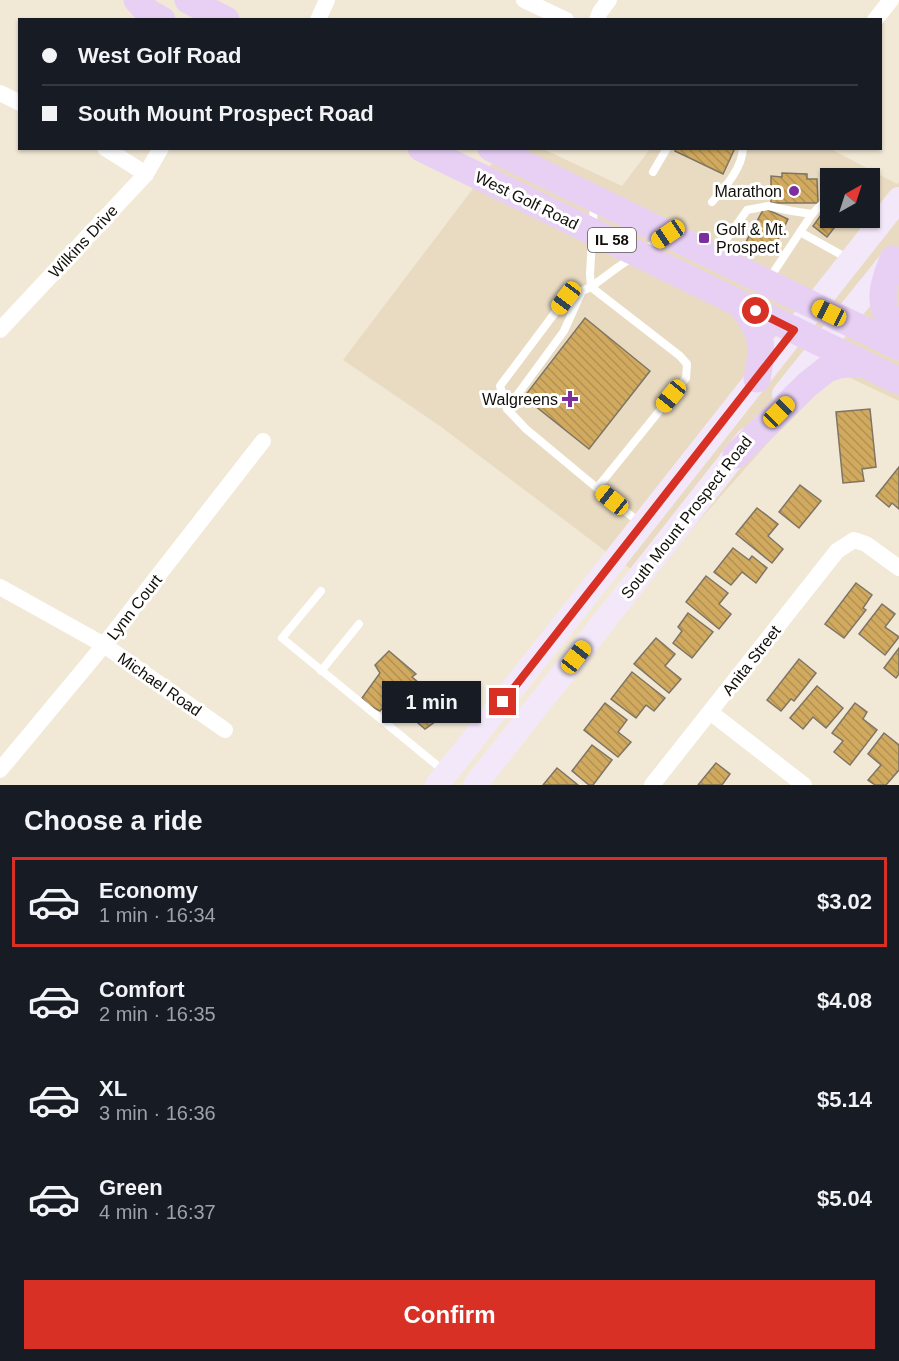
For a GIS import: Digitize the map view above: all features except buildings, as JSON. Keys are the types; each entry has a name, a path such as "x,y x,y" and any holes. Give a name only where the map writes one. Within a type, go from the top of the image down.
{"main road":[{"path":"137,0 148,12 158,18"},
{"path":"188,0 222,18"},
{"name":"West Golf Road","path":"426,150 794,330"},
{"name":"West Golf Road","path":"495,150 814,306"},
{"name":"South Mount Prospect Road","path":"442,779 851,260 887,210"},
{"path":"896,255 884,283 883,299 890,321 899,329"},
{"name":"South Mount Prospect Road","path":"475,785 896,255"},
{"path":"739,303 760,334 762,345 757,379"},
{"name":"IL 58","path":"814,306 899,347"},
{"name":"IL 58","path":"794,330 899,381"},
{"path":"736,455 826,369 839,365 862,363"}],"street":[{"path":"319,18 327,0"},
{"path":"525,0 562,18"},
{"path":"598,18 609,0"},
{"path":"877,18 891,0"},
{"path":"0,93 18,102"},
{"path":"108,150 146,174"},
{"name":"Wilkins Drive","path":"0,330 146,174 160,150"},
{"name":"Lynn Court","path":"0,770 105,645 263,441"},
{"name":"Anita Street","path":"652,785 837,551 854,540 866,544 899,568"},
{"name":"Michael Road","path":"0,587 105,645 225,730"},
{"path":"710,712 804,785"}],"lane":[{"path":"653,172 666,150"},
{"path":"712,202 729,182 742,157 743,150"},
{"path":"507,409 564,331 587,289 590,274 594,199"},
{"path":"714,257 747,210 768,206 812,214"},
{"path":"766,282 812,214 820,206"},
{"path":"800,232 851,260"},
{"path":"643,525 526,429 507,409 500,386 566,298 587,289 668,234"},
{"path":"587,289 680,356 687,364 686,378 597,488"},
{"path":"321,591 282,638 442,779"},
{"path":"321,671 359,624"}],"shaded area":[{"path":"502,150 545,150 622,186 649,150 833,150 867,168 820,168 820,228 880,228 880,175 897,184 899,182 899,401 842,374 820,384 648,581 440,426 343,360"}],"place":[{"name":"Marathon","path":"794,191"},
{"name":"Golf & Mt. Prospect","path":"704,238"},
{"name":"Walgreens","path":"570,399"}],"route":[{"path":"503,702 794,330 756,311"}]}
